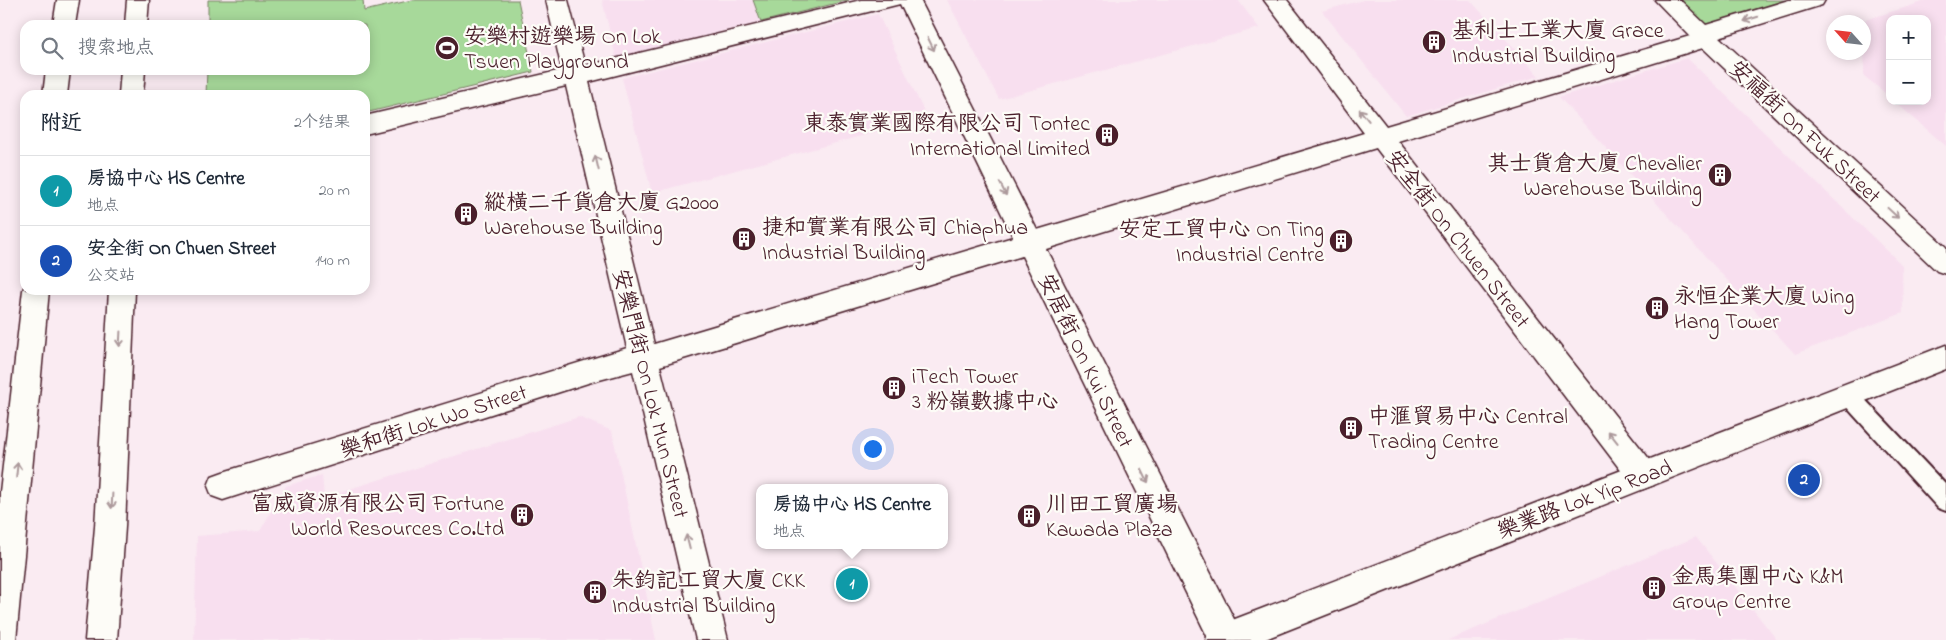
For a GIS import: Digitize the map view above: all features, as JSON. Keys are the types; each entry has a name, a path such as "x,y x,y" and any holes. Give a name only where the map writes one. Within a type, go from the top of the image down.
{"street":[{"path":"65,20 68,0"},
{"path":"136,20 138,0"},
{"name":"安樂門街 On Lok Mun Street","path":"557,0 712,640"},
{"path":"370,124 576,75 609,70 891,0"},
{"name":"安居街 On Kui Street","path":"909,0 1224,639"},
{"name":"安全街 On Chuen Street","path":"1276,0 1643,475"},
{"name":"安福街 On Fuk Street","path":"1666,0 1946,263"},
{"name":"樂和街 Lok Wo Street","path":"223,486 588,370 644,357 1381,137 1814,0"},
{"path":"56,90 58,75"},
{"path":"131,90 133,75"},
{"path":"0,640 35,295"},
{"path":"101,640 110,528 122,295"},
{"name":"樂業路 Lok Yip Road","path":"1224,639 1946,357"}],"lane":[{"path":"1848,395 1946,501"}],"shaded area":[{"path":"602,0 753,0 761,22 616,57"},
{"path":"947,0 1238,0 1259,28 999,99"},
{"name":"基利士工業大廈 Grace Industrial Building","path":"1363,0 1470,0 1539,76 1406,116 1322,11"},
{"path":"1929,0 1946,0 1946,146 1899,105 1931,105 1931,15 1886,15 1886,94 1864,76 1864,60 1871,60 1871,18"},
{"path":"878,14 927,118 652,193 622,78"},
{"name":"其士貨倉大廈 Chevalier Warehouse Building","path":"1687,58 1902,265 1903,313 1795,354 1559,97"},
{"path":"579,417 612,431 656,640 194,640 197,536 260,531 286,486 322,475 324,497"},
{"name":"金馬集團中心 K&M Group Centre","path":"1696,537 1777,640 1448,640"}],"green space":[{"name":"安樂村遊樂場 On Lok Tsuen Playground","path":"208,0 363,0 364,11 412,0 518,0 533,72 370,112 370,90 206,90 207,75 370,75 370,20 208,20"},
{"path":"753,0 849,0 761,22"},
{"path":"1673,0 1807,0 1705,30"}],"place":[{"name":"基利士工業大廈 Grace Industrial Building","path":"1434,42"},
{"name":"安樂村遊樂場 On Lok Tsuen Playground","path":"447,48"},
{"name":"東泰實業國際有限公司 Tontec International Limited","path":"1107,135"},
{"name":"其士貨倉大廈 Chevalier Warehouse Building","path":"1720,175"},
{"name":"縱橫二千貨倉大廈 G2000 Warehouse Building","path":"466,214"},
{"name":"捷和實業有限公司 Chiaphua Industrial Building","path":"744,239"},
{"name":"安定工貿中心 On Ting Industrial Centre","path":"1341,241"},
{"name":"永恒企業大廈 Wing Hang Tower","path":"1657,308"},
{"name":"iTech Tower 3 粉嶺數據中心","path":"894,388"},
{"name":"中滙貿易中心 Central Trading Centre","path":"1351,428"},
{"name":"安全街 On Chuen Street","path":"1804,480"},
{"name":"富威資源有限公司 Fortune World Resources Co.Ltd","path":"522,515"},
{"name":"川田工貿廣場 Kawada Plaza","path":"1029,516"},
{"name":"房協中心 HS Centre","path":"852,584"},
{"name":"金馬集團中心 K&M Group Centre","path":"1654,588"},
{"name":"朱鈞記工貿大廈 CKK Industrial Building","path":"595,592"}]}
